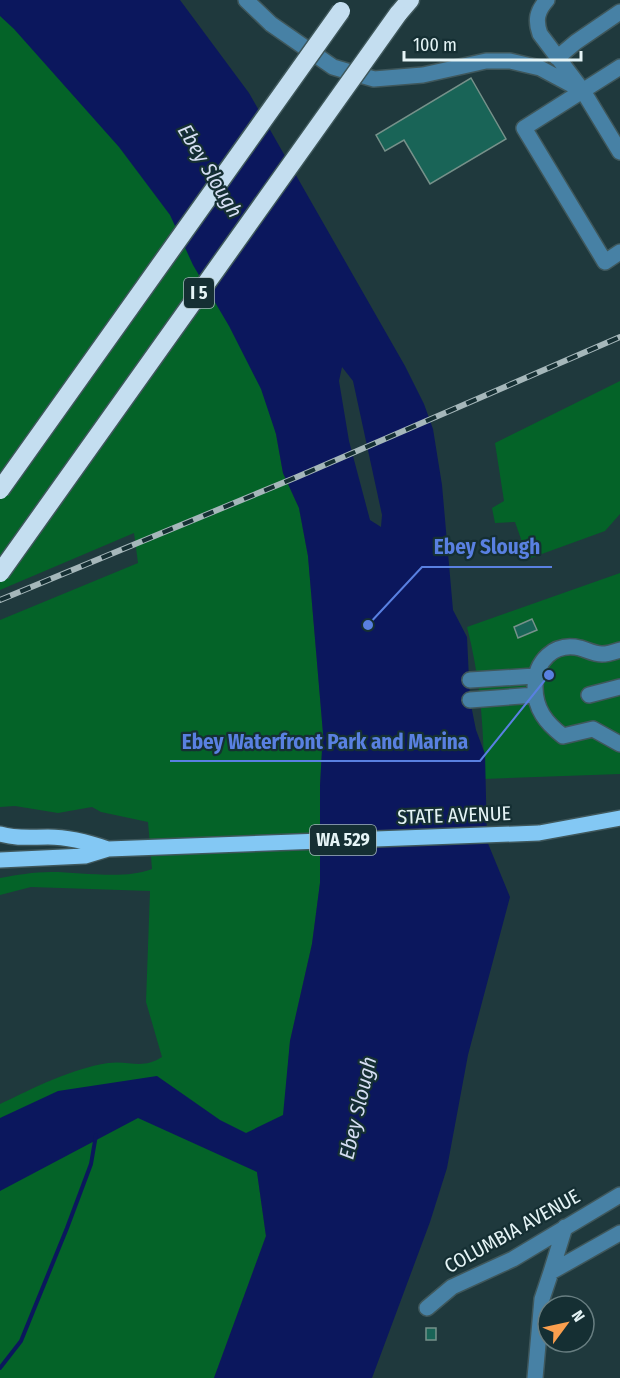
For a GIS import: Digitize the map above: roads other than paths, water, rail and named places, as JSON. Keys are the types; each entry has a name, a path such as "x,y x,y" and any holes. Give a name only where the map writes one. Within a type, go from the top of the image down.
{"highway":[{"name":"I 5","path":"0,490 346,5"},
{"name":"I 5","path":"0,573 404,7"}],"main road":[{"name":"STATE AVENUE","path":"0,860 85,856 108,849 147,847 539,833 620,818"},
{"name":"STATE AVENUE","path":"0,834 20,838 50,837 84,840 108,849"}],"street":[{"path":"247,0 271,24 333,67 374,79 423,75 486,61 510,61 540,68 583,91"},
{"path":"547,0 540,9 536,24 540,34 583,91 620,152"},
{"path":"557,58 620,12"},
{"path":"620,67 524,128 605,262 620,252"},
{"path":"620,650 599,654 567,647 547,655 540,663 536,676 535,695 544,719 563,736 593,729 620,744"},
{"path":"470,680 536,676"},
{"path":"589,695 620,687"},
{"path":"471,700 535,695"},
{"name":"COLUMBIA AVENUE","path":"427,1308 452,1287 513,1259 620,1195"},
{"path":"536,1378 542,1299 564,1227"},
{"path":"551,1272 620,1233"}],"water":[{"name":"Ebey Slough","path":"0,0 180,0 249,93 405,366 424,404 433,429 442,485 453,610 467,637 470,700 476,730 485,754 487,841 510,897 468,1055 447,1168 430,1222 372,1378 214,1378 266,1236 257,1172 138,1118 0,1191 0,1118 58,1091 157,1076 220,1120 246,1133 283,1115 290,1041 312,944 320,883 320,786 323,733 308,556 299,508 283,473 276,434 261,389 229,326 193,265 170,215 119,147 0,16"}],"waterway":[{"path":"0,1368 21,1341 91,1164 96,1135"}],"railway":[{"path":"0,600 297,477 620,337"}],"place":[{"name":"Ebey Slough","path":"368,625"},
{"name":"Ebey Waterfront Park and Marina","path":"549,675"}]}
